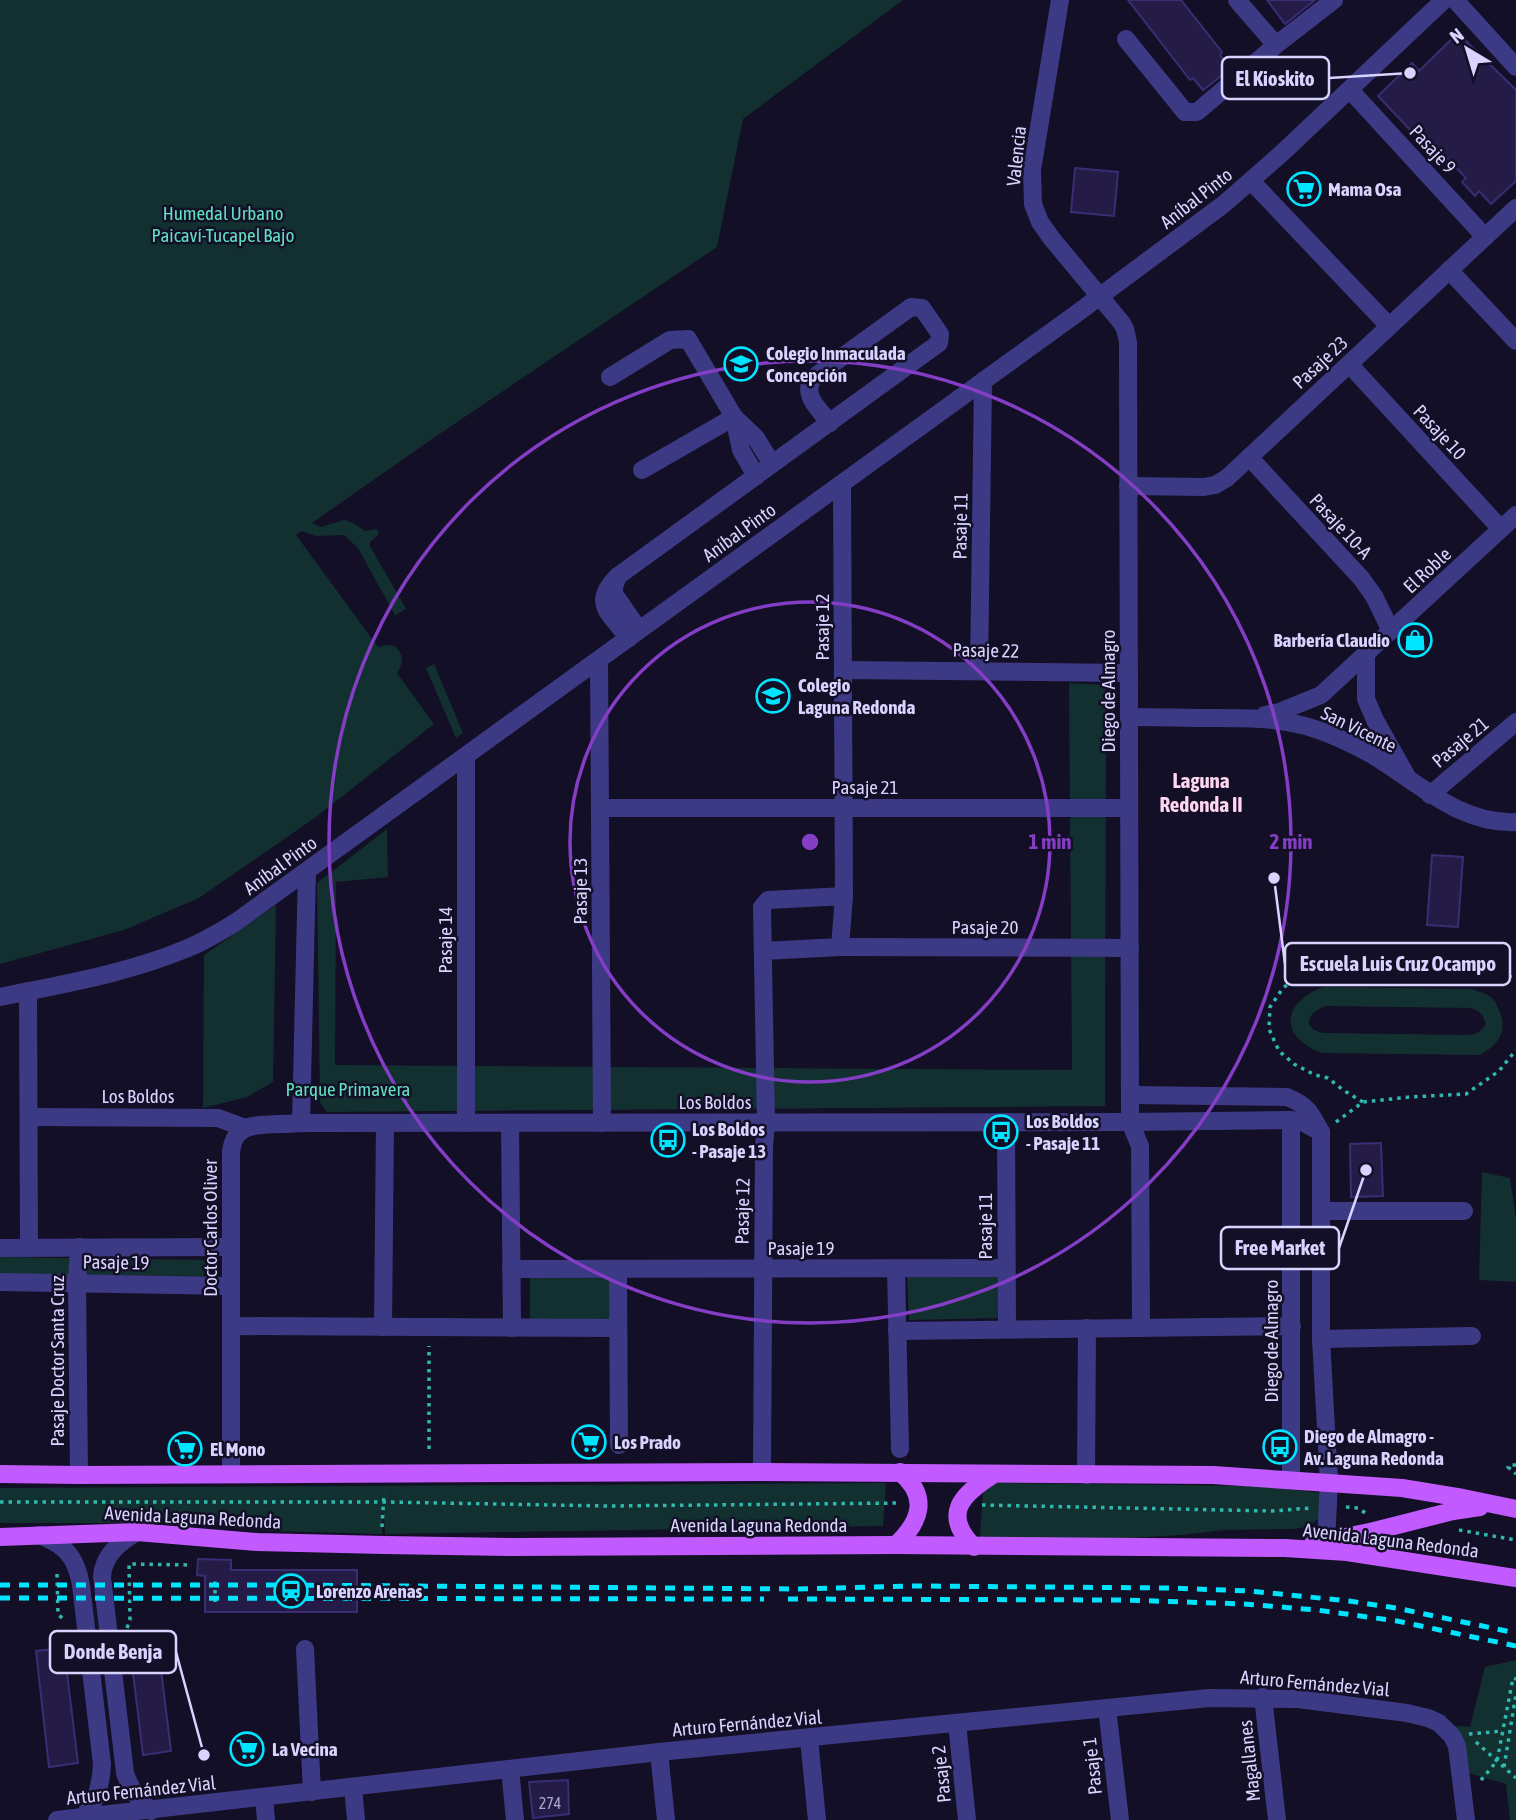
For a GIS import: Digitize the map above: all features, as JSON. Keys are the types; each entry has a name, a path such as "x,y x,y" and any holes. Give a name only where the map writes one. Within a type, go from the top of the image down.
{"main road":[{"name":"Avenida Laguna Redonda","path":"0,1474 900,1472 1213,1475 1402,1488 1516,1509"},
{"path":"896,1545 909,1532 915,1521 918,1503 911,1483 900,1472"},
{"path":"974,1547 963,1534 958,1522 960,1504 968,1492 994,1474"},
{"path":"1285,1548 1326,1542 1453,1511 1496,1505"},
{"name":"Avenida Laguna Redonda","path":"0,1537 137,1532 257,1542 515,1547 896,1545 1285,1548 1347,1552 1516,1578"}],"street":[{"name":"Valencia","path":"1060,0 1032,170 1033,204 1040,222 1052,239 1100,297"},
{"path":"1237,0 1276,45"},
{"path":"1125,39 1185,112 1197,112 1276,45 1335,0"},
{"name":"Aníbal Pinto","path":"0,997 123,970 187,949 236,922 1100,297 1213,212 1251,181 1444,0"},
{"path":"1455,0 1516,66"},
{"name":"Pasaje 9","path":"1350,90 1485,237"},
{"path":"1251,181 1389,326"},
{"name":"Pasaje 23","path":"1128,486 1205,487 1227,478 1516,208"},
{"path":"1449,270 1516,341"},
{"name":"Diego de Almagro","path":"1100,297 1121,322 1127,335 1130,1122 1140,1146 1141,1328"},
{"path":"634,634 614,594 618,576 830,423 939,343 940,334 922,308 911,307 809,384 810,397 830,423"},
{"path":"610,377 670,340 688,339 734,417 756,438 772,464"},
{"name":"Pasaje 10","path":"1349,364 1501,529"},
{"name":"Pasaje 11","path":"979,671 983,381"},
{"path":"642,470 734,417"},
{"path":"734,417 741,450 756,476"},
{"name":"Pasaje 10-A","path":"1249,457 1361,578 1374,596 1391,631"},
{"name":"Pasaje 12","path":"840,947 844,897 842,484"},
{"name":"El Roble","path":"1254,718 1279,712 1321,695 1516,515"},
{"path":"1366,655 1366,699 1410,781"},
{"name":"Pasaje 13","path":"599,660 602,1123"},
{"name":"Pasaje 22","path":"843,670 1129,673"},
{"name":"San Vicente","path":"1129,717 1254,718 1297,724 1332,735 1368,753 1461,811 1501,823 1516,822"},
{"name":"Pasaje 21","path":"1430,794 1516,722"},
{"name":"Pasaje 14","path":"466,756 466,1123"},
{"name":"Pasaje 21","path":"600,808 1129,808"},
{"path":"245,1128 301,1123 307,871"},
{"name":"Pasaje 12","path":"762,1472 766,1123 762,907 768,900 844,897"},
{"path":"763,951 840,947"},
{"name":"Pasaje 20","path":"840,947 1130,948"},
{"path":"28,991 29,1248"},
{"path":"1130,1095 1287,1097 1301,1103 1312,1114 1321,1132 1321,1339 1329,1482 1326,1542"},
{"name":"Los Boldos","path":"29,1117 218,1118 245,1128"},
{"name":"Diego de Almagro","path":"1291,1120 1292,1479"},
{"path":"1130,1122 1291,1120 1321,1132"},
{"name":"Pasaje 11","path":"1006,1122 1007,1329"},
{"name":"Los Boldos","path":"301,1123 1130,1122"},
{"path":"383,1327 385,1123"},
{"path":"510,1123 512,1328"},
{"name":"Doctor Carlos Oliver","path":"231,1474 232,1145 245,1128"},
{"path":"1321,1210 1464,1210"},
{"name":"Pasaje Doctor Santa Cruz","path":"79,1247 79,1475"},
{"name":"Pasaje 19","path":"0,1248 231,1247"},
{"name":"Pasaje 19","path":"512,1269 1006,1268"},
{"path":"618,1269 619,1445"},
{"path":"896,1269 900,1449"},
{"name":"Pasaje 19","path":"0,1282 231,1286"},
{"path":"231,1326 618,1328"},
{"path":"897,1331 1292,1326"},
{"path":"1086,1475 1087,1328"},
{"path":"1321,1339 1472,1336"},
{"path":"137,1532 118,1545 102,1569 125,1773 133,1791 151,1811"},
{"path":"38,1535 56,1543 70,1555 76,1563 81,1585 102,1764 98,1794 83,1817"},
{"path":"304,1649 312,1792"},
{"name":"Magallanes","path":"1263,1697 1277,1820"},
{"name":"Arturo Fernández Vial","path":"57,1820 659,1752 1209,1698 1298,1699 1407,1713 1428,1718 1453,1731"},
{"name":"Pasaje 1","path":"1107,1708 1119,1820"},
{"name":"Pasaje 2","path":"957,1723 967,1820"},
{"path":"1453,1731 1459,1756 1466,1820"},
{"path":"809,1739 817,1820"},
{"path":"659,1752 666,1820"},
{"path":"510,1769 515,1820"},
{"path":"353,1787 356,1820"},
{"path":"264,1798 266,1820"}],"path":[{"path":"1363,1102 1328,1078 1315,1075 1294,1064 1279,1051 1269,1029 1270,1007 1283,988 1299,976 1420,969 1494,970 1516,979"},
{"path":"1321,1132 1363,1102 1466,1094 1499,1071 1516,1050"},
{"path":"429,1328 429,1449"},
{"path":"1516,1465 1508,1468 1516,1474"},
{"path":"384,1545 382,1526 387,1474"},
{"path":"0,1502 385,1502 609,1506 918,1503"},
{"path":"960,1504 1272,1511 1328,1506 1362,1509 1368,1515 1374,1531"},
{"path":"1451,1530 1516,1540"},
{"path":"108,1628 127,1628 130,1620 129,1564 192,1565"},
{"path":"57,1565 58,1615 66,1620"},
{"path":"215,1578 215,1602"},
{"path":"1479,1782 1497,1761 1514,1678"},
{"path":"1504,1767 1516,1694"},
{"path":"1453,1731 1502,1731"},
{"path":"1453,1731 1497,1761 1516,1778"}],"green space":[{"name":"Humedal Urbano Paicaví-Tucapel Bajo","path":"0,0 903,0 743,119 717,247 312,523 321,527 344,520 365,531 376,529 378,535 370,542 370,546 406,609 395,615 358,548 344,535 316,536 302,531 296,535 378,647 395,646 398,650 402,659 397,673 434,724 316,817 199,898 124,930 0,964"},
{"path":"434,664 463,733 456,738 426,668"},
{"name":"Parque Primavera","path":"1069,683 1106,685 1105,1106 327,1112 320,1102 317,883 387,829 388,877 336,882 335,1065 1072,1070"},
{"path":"276,905 273,1082 247,1097 203,1108 204,955"},
{"path":"1323,987 1471,989 1495,1001 1503,1027 1496,1043 1480,1055 1322,1053 1298,1038 1292,1029 1293,1011 1309,994","holes":["1326,1006 1470,1008 1481,1013 1486,1024 1478,1032 1468,1035 1324,1033 1312,1028 1309,1020 1314,1012"]},
{"path":"1482,1172 1510,1178 1516,1219 1516,1282 1479,1280"},
{"path":"0,1257 205,1260 204,1276 0,1274"},
{"path":"1000,1274 999,1318 909,1320 907,1275"},
{"path":"530,1278 617,1278 617,1324 530,1324"},
{"path":"886,1483 883,1526 385,1534 383,1506 382,1534 271,1531 203,1523 0,1523 0,1488"},
{"path":"984,1483 1262,1486 1321,1493 1320,1518 1307,1527 1293,1529 1224,1530 979,1547"},
{"path":"1516,1660 1516,1820 1510,1820 1506,1784 1465,1772 1448,1725 1470,1727 1485,1667"}],"building":[{"path":"1128,0 1181,0 1222,52 1220,55 1230,69 1203,90 1193,78 1190,80"},
{"path":"1267,0 1315,0 1285,24"},
{"path":"1458,33 1516,90 1516,181 1491,204 1479,191 1475,196 1462,182 1466,178 1419,129 1414,134 1378,96 1412,63 1419,71"},
{"path":"1075,168 1118,172 1114,216 1071,212"},
{"name":"Mama Osa","path":"1304,172 1321,191 1304,206 1287,187"},
{"path":"1432,855 1463,857 1458,927 1427,925"},
{"path":"1381,1143 1383,1196 1351,1197 1350,1144"},
{"path":"198,1559 231,1560 231,1570 357,1570 357,1612 205,1612 205,1576 197,1575"},
{"path":"157,1637 171,1751 143,1755 129,1640"},
{"path":"64,1648 78,1763 49,1767 36,1651"},
{"path":"568,1780 569,1814 533,1818 529,1782"}],"railway":[{"path":"0,1585 1170,1588 1250,1591 1349,1601 1516,1633"},
{"path":"0,1598 764,1599"},
{"path":"788,1599 1124,1600 1244,1604 1397,1621 1516,1646"}],"place":[{"name":"El Kioskito","path":"1410,73"},
{"name":"Mama Osa","path":"1304,189"},
{"name":"Colegio Inmaculada Concepción","path":"741,364"},
{"name":"Barbería Claudio","path":"1415,640"},
{"name":"Colegio Laguna Redonda","path":"773,696"},
{"name":"Escuela Luis Cruz Ocampo","path":"1274,878"},
{"name":"Los Boldos - Pasaje 11","path":"1001,1132"},
{"name":"Los Boldos - Pasaje 13","path":"668,1140"},
{"name":"Free Market","path":"1366,1170"},
{"name":"Los Prado","path":"589,1442"},
{"name":"Diego de Almagro - Av. Laguna Redonda","path":"1280,1447"},
{"name":"El Mono","path":"185,1449"},
{"name":"Lorenzo Arenas","path":"291,1591"},
{"name":"La Vecina","path":"247,1749"},
{"name":"Donde Benja","path":"204,1755"}],"district":[{"name":"Laguna Redonda II","path":"1201,792"}]}
